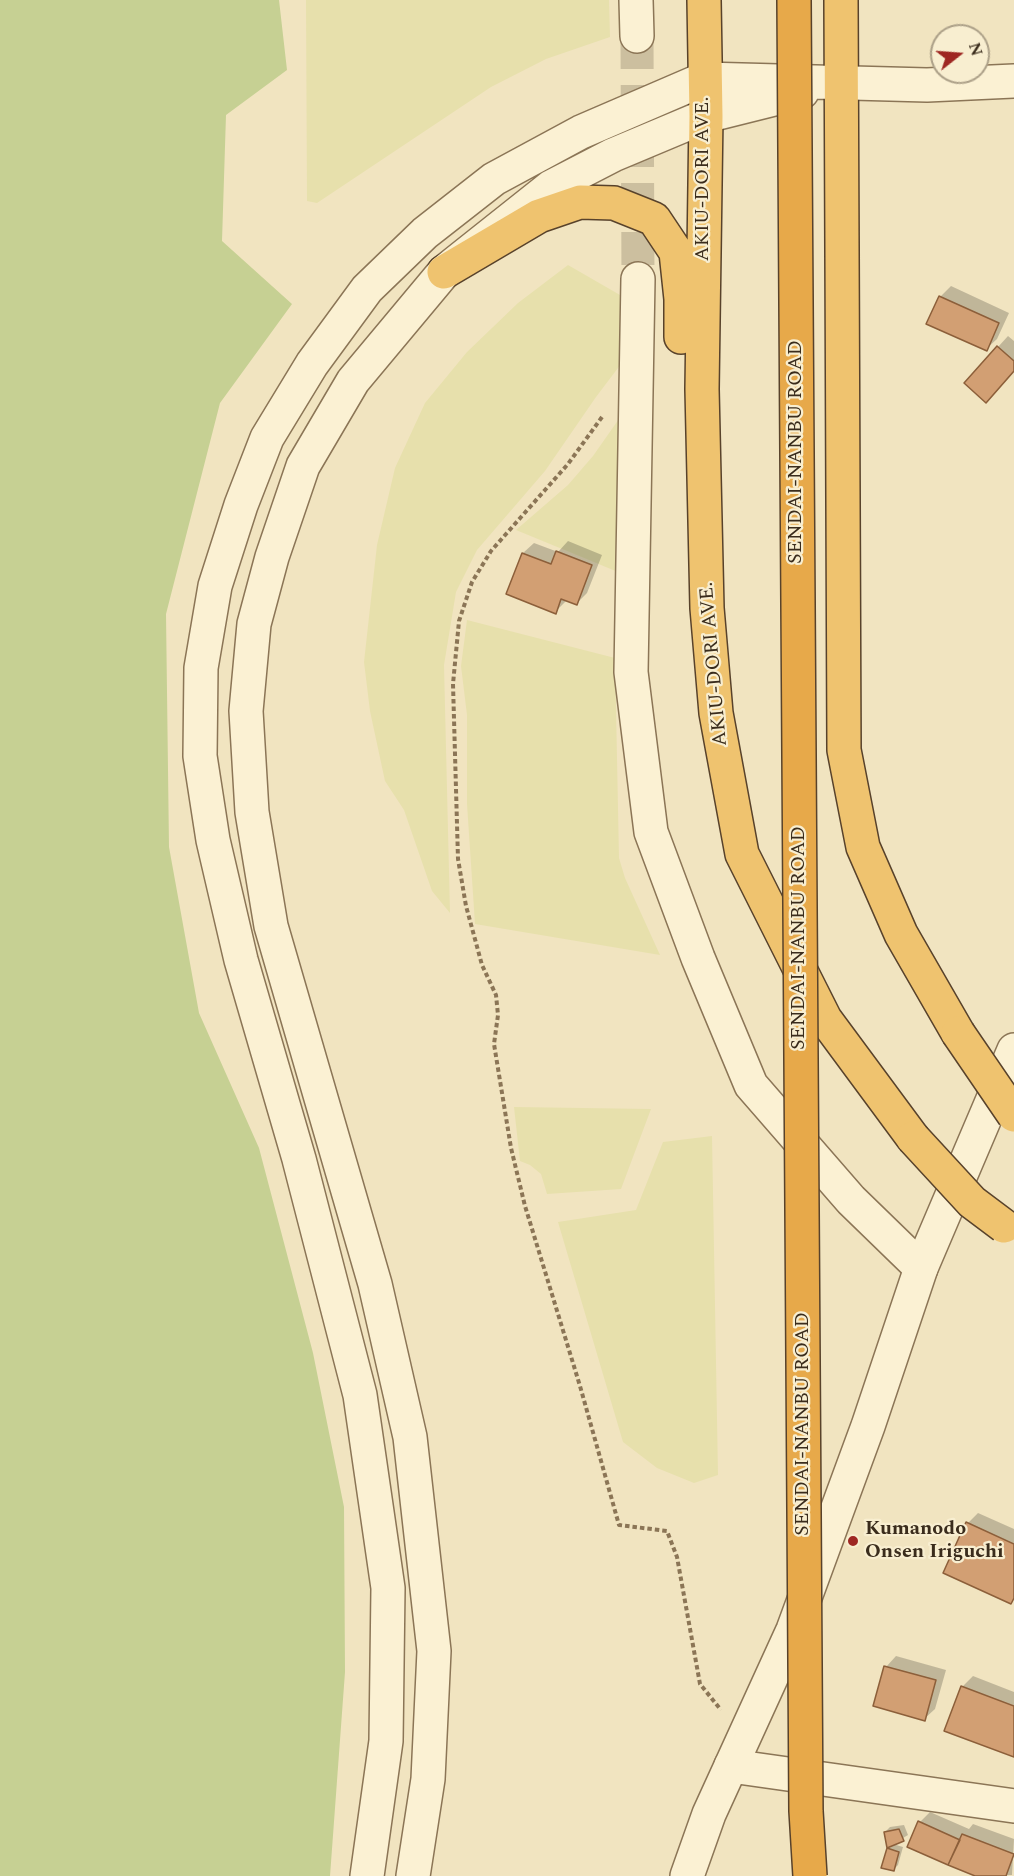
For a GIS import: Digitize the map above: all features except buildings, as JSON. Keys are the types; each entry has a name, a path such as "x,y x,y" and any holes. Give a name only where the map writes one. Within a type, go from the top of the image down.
{"highway":[{"name":"AKIU-DORI AVE.","path":"704,0 706,116 702,389 707,608 716,713 742,854 825,1019 913,1138 972,1202 1009,1230"},
{"name":"SENDAI-NANBU ROAD","path":"794,0 806,1787 810,1876"},
{"path":"841,0 844,750 863,847 901,934 958,1033 1014,1115"},
{"path":"444,272 539,216 580,202 614,202 654,219 676,252 681,299 681,407 688,502 707,564"}],"street":[{"path":"636,0 637,36"},
{"path":"367,1876 386,1740 387,1588 360,1395 298,1159 241,960 213,840 200,756 201,668 215,586 240,505 267,438 312,364 367,290 425,233 494,179 581,132 704,78 927,84 1014,81"},
{"path":"413,1876 428,1779 434,1651 410,1437 375,1284 272,926 252,812 246,711 254,624 272,557 303,466 353,381 444,272 551,187 652,137 706,116 842,82"},
{"path":"638,279 631,672 651,832 698,958 751,1085 850,1200 921,1268"},
{"path":"687,1876 709,1814 793,1630 868,1426 921,1268 1014,1050"},
{"path":"737,1753 1014,1806"}],"path":[{"path":"636,382 597,423 568,465 491,551 472,582 459,621 453,684 458,859 466,906 482,965 496,995 498,1015 494,1044 511,1148 525,1206 619,1524 667,1531 677,1557 700,1684 737,1753"}],"shaded area":[{"path":"306,0 609,0 610,37 546,59 491,87 317,203 307,201"},
{"path":"568,265 620,295 621,364 545,471 477,550 456,592 444,665 450,913 432,891 404,810 385,781 370,711 364,662 377,545 395,468 425,403 467,352 518,303"},
{"path":"621,416 618,572 516,530 568,485 593,456"},
{"path":"467,620 615,658 619,858 625,878 660,955 475,924 467,804 467,715 461,666"},
{"path":"514,1107 651,1109 621,1189 547,1194 541,1174 530,1165 520,1161"},
{"path":"712,1136 718,1475 694,1483 657,1468 623,1442 558,1222 636,1210 663,1142"}],"green space":[{"path":"0,0 279,0 287,70 226,115 222,241 292,304 220,403 166,614 169,847 199,1013 259,1148 313,1353 344,1507 345,1672 330,1876 0,1876"}],"tunnel":[{"path":"637,36 638,279"}],"place":[{"name":"Kumanodo Onsen Iriguchi","path":"853,1541"}]}
